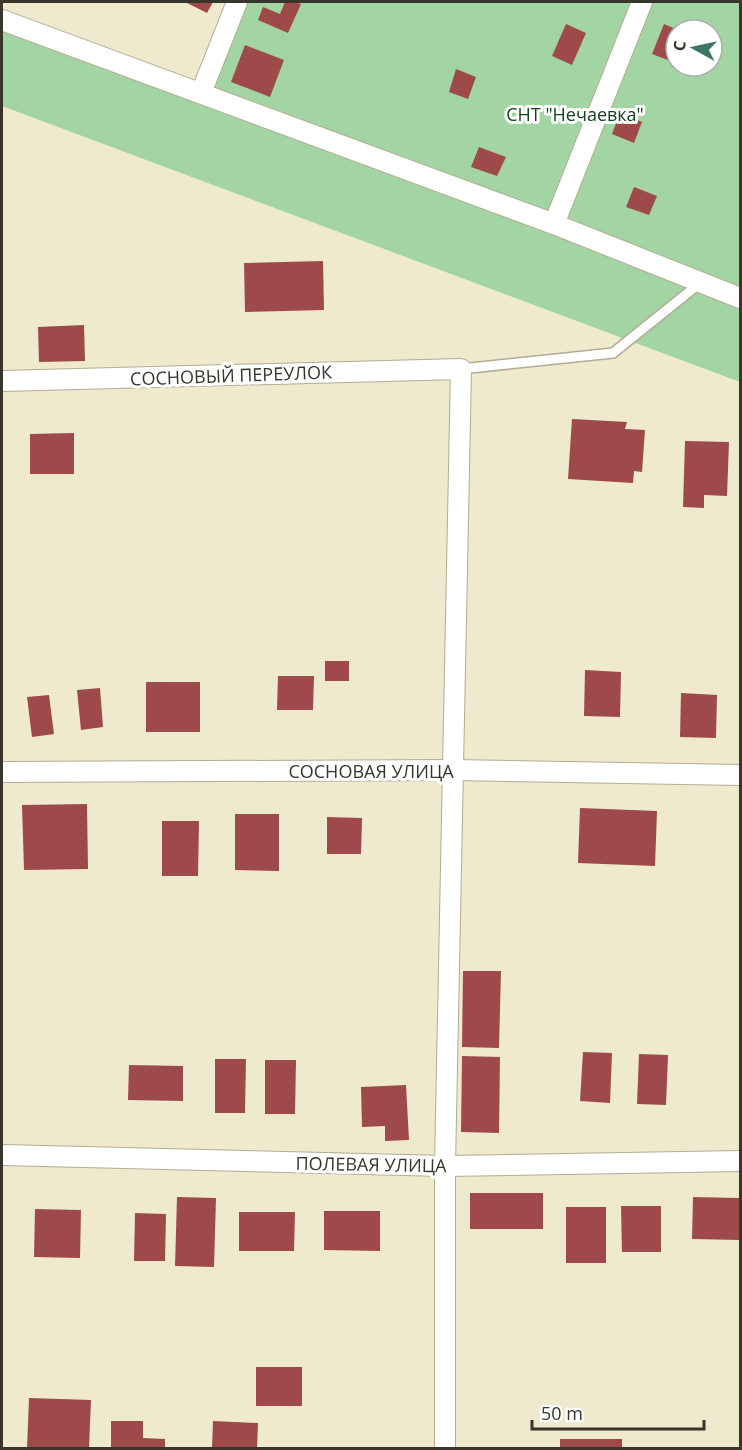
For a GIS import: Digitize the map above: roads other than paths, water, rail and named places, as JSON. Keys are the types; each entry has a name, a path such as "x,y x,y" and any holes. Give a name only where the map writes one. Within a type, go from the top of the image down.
{"street":[{"path":"201,93 237,2"},
{"path":"554,224 642,2"},
{"path":"2,20 554,224 741,298"},
{"path":"445,1449 445,1166 461,369"},
{"name":"СОСНОВЫЙ ПЕРЕУЛОК","path":"2,381 461,369"},
{"name":"СОСНОВАЯ УЛИЦА","path":"2,772 453,770 741,775"},
{"name":"ПОЛЕВАЯ УЛИЦА","path":"2,1155 445,1166 741,1161"}],"lane":[{"path":"461,369 613,353 700,283"}],"park label":[{"name":"СНТ \"Нечаевка\"","path":"575,114"}]}
